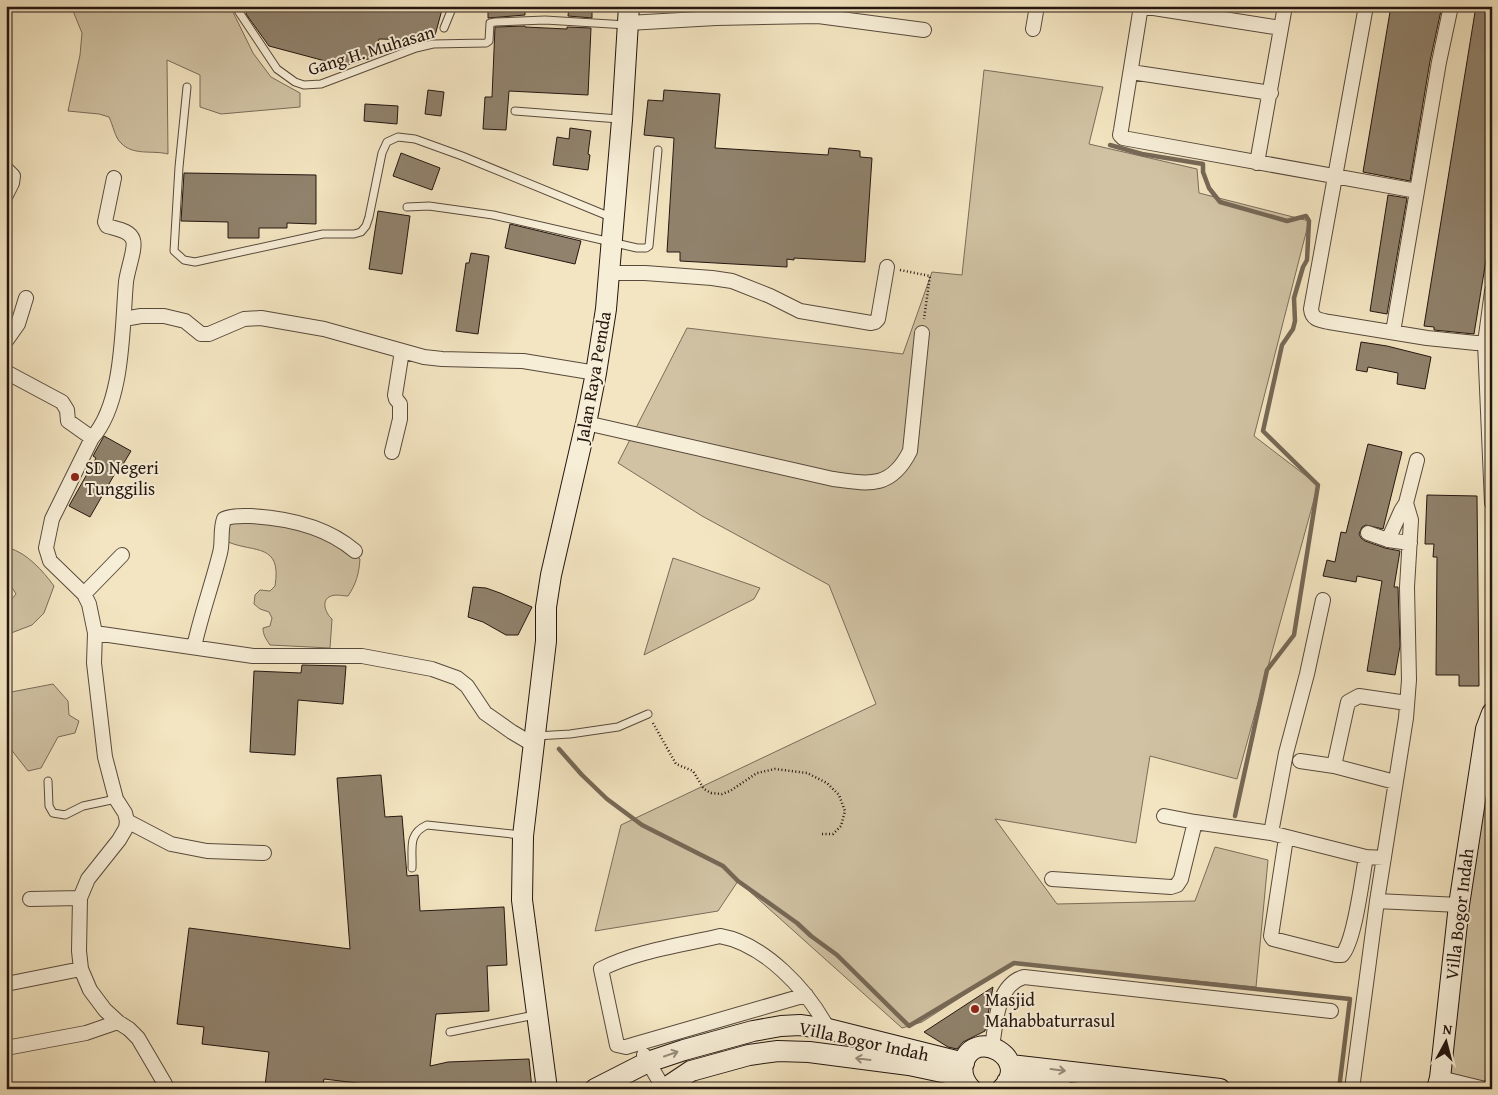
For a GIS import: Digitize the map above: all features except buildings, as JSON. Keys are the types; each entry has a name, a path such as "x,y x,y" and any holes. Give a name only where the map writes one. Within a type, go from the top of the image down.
{"street":[{"path":"1033,29 1037,6"},
{"path":"1281,28 1141,6 1120,136 1257,163 1417,191"},
{"path":"1257,163 1285,6"},
{"path":"1366,6 1334,176 1311,314 1315,319 1329,322 1427,338 1488,343"},
{"path":"1393,332 1439,62 1451,6"},
{"path":"628,18 810,16 924,30"},
{"name":"Jalan Raya Pemda","path":"547,1089 522,900 523,836 546,641 546,607 551,575 586,423 606,309 610,241 622,120 628,18"},
{"path":"1131,72 1270,93"},
{"path":"6,170 13,176 6,195"},
{"path":"114,178 105,222 107,226 127,232 133,238 134,245 126,280 121,360 112,400 99,430 92,438 52,519 46,548 50,561 84,594 89,604 95,633 94,663 105,757 116,798 125,813 127,821 126,828 119,840 88,879 80,898 79,951 82,969 104,1010 138,1038 165,1084 166,1089"},
{"path":"608,273 654,274 732,281 770,296 800,311 870,323 878,319 887,267"},
{"path":"1492,291 1488,343 1492,503"},
{"path":"6,341 18,324 26,298"},
{"path":"124,319 141,316 164,316 185,321 200,334 209,334 244,319 261,318 324,329 424,357 523,360 596,373"},
{"path":"586,423 833,479 864,484 877,482 891,476 905,461 910,450 922,333"},
{"path":"392,452 400,419 400,404 395,395 402,351"},
{"path":"6,372 62,402 67,410 68,421 92,438"},
{"path":"1388,540 1398,516 1406,504 1417,460"},
{"path":"1352,1089 1377,901 1406,718 1410,680 1407,586 1411,520 1406,504"},
{"path":"194,647 220,551 221,530 224,519 240,516 295,521 342,540 355,551"},
{"path":"1368,534 1388,540 1410,543"},
{"path":"84,594 99,576 122,555"},
{"path":"1271,833 1286,753 1307,674 1323,600"},
{"path":"95,633 253,656 362,656 432,669 457,678 467,686 485,713 504,727 534,740"},
{"path":"1334,766 1350,700 1359,696 1406,704"},
{"name":"Villa Bogor Indah","path":"1438,1086 1459,906 1486,729 1492,713"},
{"path":"1300,761 1334,766 1395,782"},
{"path":"1164,816 1271,833 1366,857 1384,858"},
{"path":"127,821 171,844 207,850 264,853"},
{"path":"1052,879 1171,887 1177,885 1181,879 1195,822"},
{"path":"1286,838 1271,936 1273,939 1336,955 1342,955 1345,952 1351,937 1366,857"},
{"path":"30,899 80,898"},
{"path":"1377,901 1459,906"},
{"path":"806,996 626,1047 617,1044 601,969 636,956 720,936 734,938 757,950 788,976 806,996 820,1013 828,1029"},
{"path":"6,984 82,969"},
{"path":"1006,1078 1003,1053 992,1047 1002,998 1008,987 1017,979 1024,977 1331,1011"},
{"path":"6,1048 86,1033 118,1022"},
{"name":"Villa Bogor Indah","path":"595,1089 648,1062 753,1031 781,1026 800,1025 828,1029 966,1076 966,1058 980,1047 992,1047"},
{"path":"636,1044 664,1089"},
{"name":"Villa Bogor Indah","path":"664,1089 691,1071 749,1055 778,1051 910,1057"},
{"path":"1006,1078 1062,1089"},
{"path":"1006,1078 1220,1089"},
{"path":"1438,1086 1485,1089"}],"lane":[{"name":"Gang H. Muhasan","path":"235,6 277,69 295,82 304,85 321,84 416,48 434,44 486,43 489,41 490,23 494,22 628,18"},
{"path":"444,28 453,6"},
{"path":"187,87 178,167 174,251 184,260 195,262 323,234 354,234 361,232 366,226 369,217 382,153 387,142 398,137 415,139 613,218"},
{"path":"515,111 583,115 622,120"},
{"path":"407,207 429,206 493,215 637,248 646,248 649,246 658,150"},
{"path":"534,740 618,728 648,714"},
{"path":"48,781 49,806 53,813 65,815 83,806 116,798"},
{"path":"412,868 413,836 418,829 427,825 523,836"},
{"path":"450,1032 538,1014"}],"path":[{"path":"887,267 930,276 922,333"},
{"path":"648,714 676,764 693,771 704,789 711,794 722,794 730,791 757,773 775,769 807,773 827,783 839,795 844,811 841,826 833,834 820,834"}],"shaded area":[{"path":"71,6 230,6 253,53 271,77 300,93 300,107 221,114 200,107 200,75 167,60 168,154 131,150 119,141 109,117 99,114 68,111 80,55 82,33"},
{"path":"984,70 1103,87 1089,144 1197,169 1199,193 1309,221 1254,436 1318,485 1237,779 1150,756 1136,843 995,819 1057,904 1195,901 1215,847 1268,860 1256,987 1014,963 922,1022 902,1028 738,881 718,911 595,931 621,825 876,704 829,585 702,516 618,463 687,328 903,354 932,272 962,275"},
{"path":"256,517 339,539 360,559 357,579 348,596 333,595 326,601 326,611 332,619 330,648 270,645 266,639 263,628 270,626 272,618 269,612 260,609 254,604 255,595 260,590 270,591 275,586 276,572 274,563 270,556 264,552 228,542 223,523"},
{"path":"9,548 28,558 54,586 44,613 32,625 6,635 6,606 16,594 11,586 6,583 6,549"},
{"path":"673,558 760,588 754,599 644,655"},
{"path":"53,684 68,701 69,715 79,721 75,733 58,737 41,768 28,771 6,743 6,693"},
{"path":"1492,696 1492,1079 1455,1089 1447,1089"}],"waterway":[{"path":"1110,145 1142,154 1203,164 1203,172 1209,188 1220,202 1287,221 1306,216 1309,221 1307,260 1303,267 1294,298 1295,321 1293,329 1282,345 1263,431 1318,485 1294,635 1267,670 1235,816"},
{"path":"559,749 607,799 642,825 723,866 738,881 797,923 837,955 909,1026 1014,963 1350,999 1339,1089"}],"place":[{"name":"SD Negeri Tunggilis","path":"75,477"},
{"name":"Masjid Mahabbaturrasul","path":"975,1009"}]}
